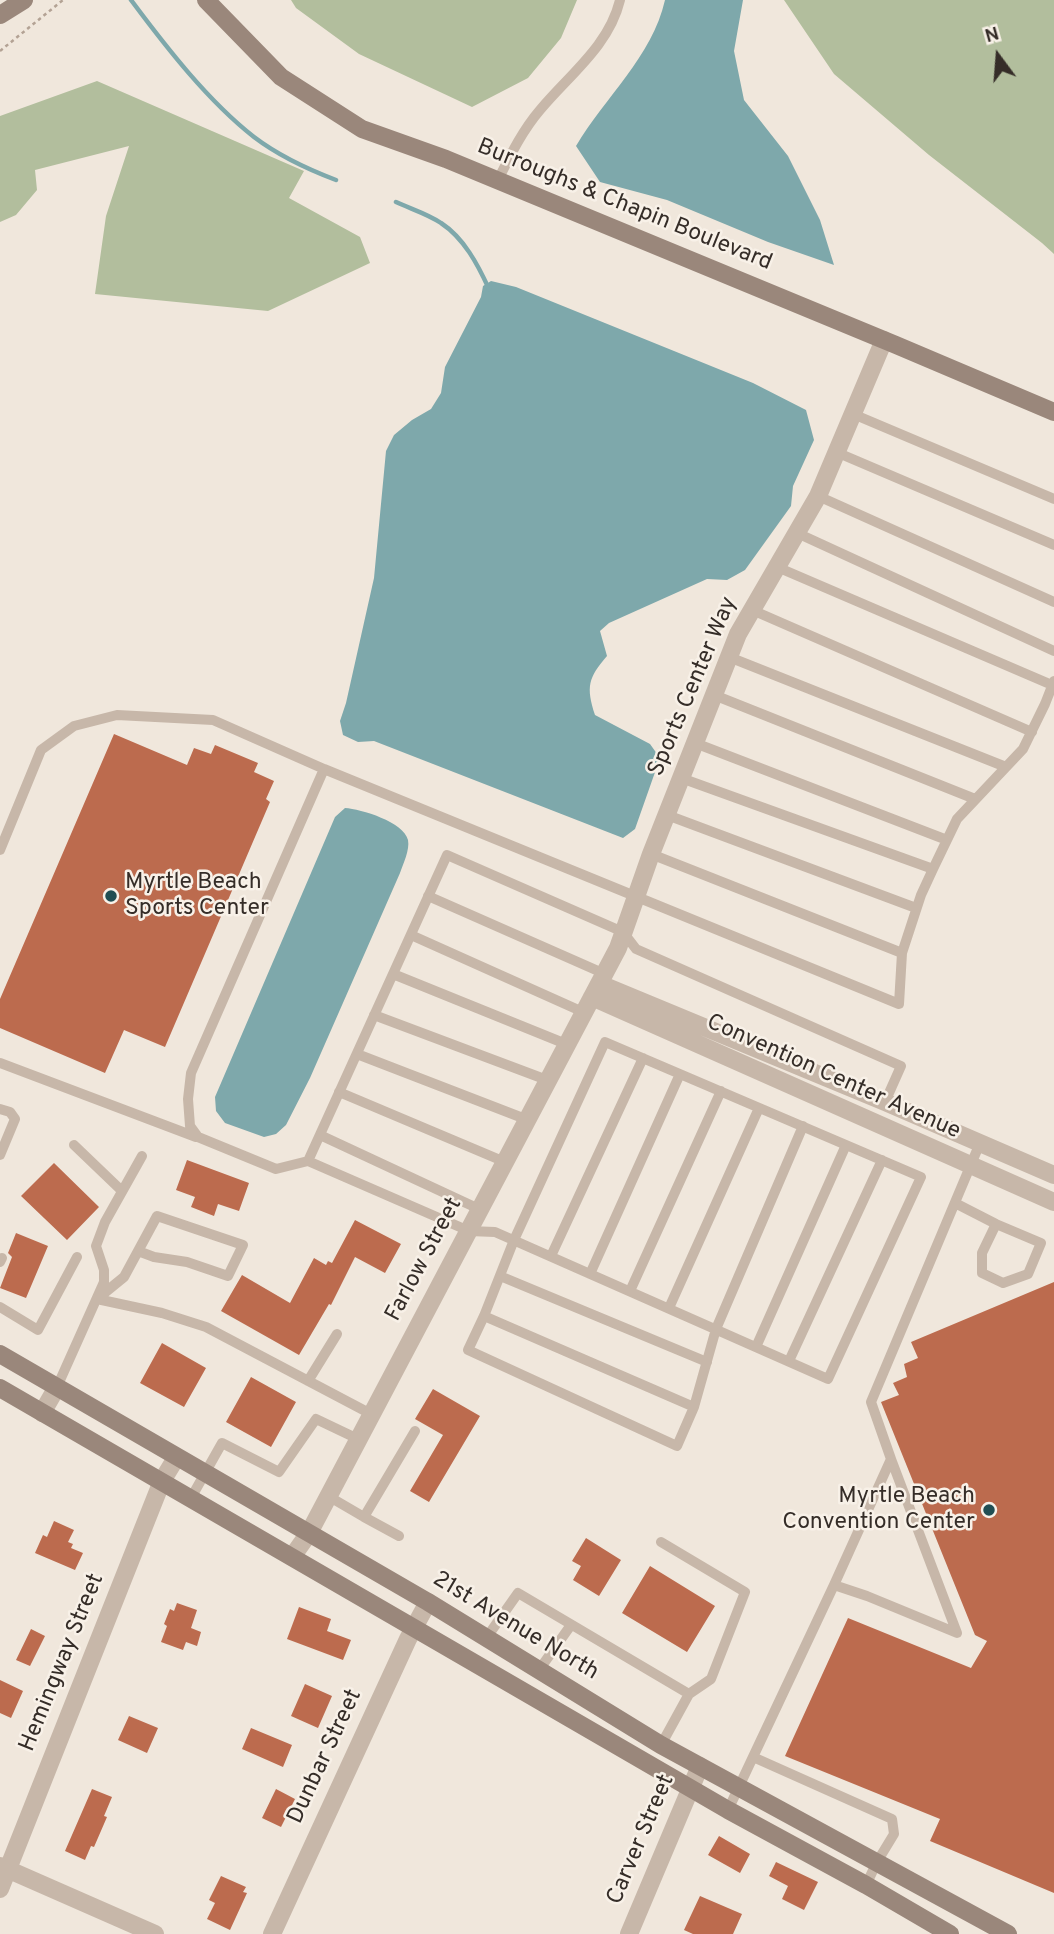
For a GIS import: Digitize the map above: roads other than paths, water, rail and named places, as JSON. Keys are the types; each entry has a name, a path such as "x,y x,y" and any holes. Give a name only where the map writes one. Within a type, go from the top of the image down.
{"main road":[{"path":"0,15 24,0"},
{"name":"Burroughs & Chapin Boulevard","path":"206,0 281,77 362,129 498,180 1054,412"},
{"name":"21st Avenue North","path":"0,1354 428,1602 661,1745 1008,1934"},
{"path":"0,1388 728,1810 950,1934"}],"street":[{"name":"Sports Center Way","path":"595,992 618,948 651,854 738,634 818,496 884,340"},
{"name":"Farlow Street","path":"292,1557 309,1533 595,992"},
{"name":"Convention Center Avenue","path":"595,992 886,1102 1054,1175"},
{"name":"Convention Center Avenue","path":"595,992 971,1167 1054,1202"},
{"path":"42,1413 57,1387"},
{"name":"Hemingway Street","path":"0,1889 4,1868 162,1481 176,1458"},
{"name":"Dunbar Street","path":"272,1934 413,1627 428,1602"},
{"name":"Carver Street","path":"629,1934 700,1766"},
{"path":"4,1868 155,1934"}],"lane":[{"path":"498,180 518,140 540,110 590,58 617,12 620,0"},
{"path":"853,414 1054,499"},
{"path":"836,452 1054,545"},
{"path":"818,496 1054,602"},
{"path":"797,533 1054,651"},
{"path":"0,850 41,750 74,726 117,715 213,720 324,769 899,1004 902,953 916,908 933,869 957,820 1023,748 1053,683 777,567"},
{"path":"752,610 1032,732"},
{"path":"729,657 1006,767"},
{"path":"714,695 975,799"},
{"path":"695,743 947,840"},
{"path":"198,1137 190,1126 188,1099 191,1073 324,769"},
{"path":"681,778 933,869"},
{"path":"667,815 916,908"},
{"path":"651,854 902,953"},
{"path":"308,1161 447,855 623,932 636,949 901,1066 886,1102"},
{"path":"428,896 595,992"},
{"path":"411,935 595,992"},
{"path":"393,974 566,1044"},
{"path":"374,1015 547,1080"},
{"path":"0,1063 276,1169 308,1161 469,1231 495,1232 514,1240 551,1256 590,1274 669,1308 716,1329 756,1347 828,1378 921,1177 803,1126 605,1042 514,1240 468,1350 677,1446 694,1407 716,1329 803,1126"},
{"path":"357,1054 528,1120"},
{"path":"551,1256 643,1058"},
{"path":"590,1274 680,1074"},
{"path":"630,1291 721,1091"},
{"path":"340,1092 505,1162"},
{"path":"0,1108 10,1112 15,1119 0,1155"},
{"path":"669,1308 759,1108"},
{"path":"320,1135 478,1209"},
{"path":"834,1586 867,1596 957,1633 871,1402 979,1143"},
{"path":"75,1145 122,1191"},
{"path":"756,1347 846,1145"},
{"path":"57,1387 104,1282 104,1270 96,1246 105,1222 142,1156"},
{"path":"789,1361 882,1160"},
{"path":"955,1203 1041,1243 1028,1274 1003,1283 982,1273 982,1254 996,1224"},
{"path":"97,1299 124,1277 138,1251 157,1216 243,1245 228,1276 187,1262 154,1257 138,1251"},
{"path":"0,1307 38,1331 78,1257"},
{"path":"500,1276 707,1362"},
{"path":"97,1299 162,1313 205,1328 371,1414"},
{"path":"484,1316 694,1407"},
{"path":"308,1381 337,1334"},
{"path":"191,1499 222,1443 279,1472 316,1419 358,1439"},
{"path":"364,1517 415,1432"},
{"path":"728,1810 891,1459"},
{"path":"328,1496 399,1536"},
{"path":"661,1542 745,1592 711,1679 689,1694 661,1745"},
{"path":"486,1637 518,1593 689,1694"},
{"path":"539,1670 571,1625"},
{"path":"753,1757 892,1819 894,1834 866,1885"}],"water":[{"path":"665,0 743,0 734,51 744,100 788,156 820,220 834,265 768,242 667,200 600,182 576,146 650,40"},
{"path":"491,281 516,287 753,383 806,410 814,440 793,486 791,506 745,570 727,580 707,579 609,623 600,631 607,656 590,683 590,697 595,715 650,744 660,758 635,829 623,838 374,741 358,742 343,735 340,721 374,578 386,451 394,435 431,409 441,393 445,367 481,297 483,286"},
{"path":"345,808 391,822 405,833 408,840 407,852 310,1078 286,1125 276,1134 264,1137 225,1123 216,1111 215,1097 335,817"}],"waterway":[{"path":"131,0 188,73 237,123 283,156 336,180"},
{"path":"396,202 431,217 457,236 470,253 489,289"}],"place":[{"name":"Myrtle Beach Sports Center","path":"111,896"},
{"name":"Myrtle Beach Convention Center","path":"989,1510"}]}
